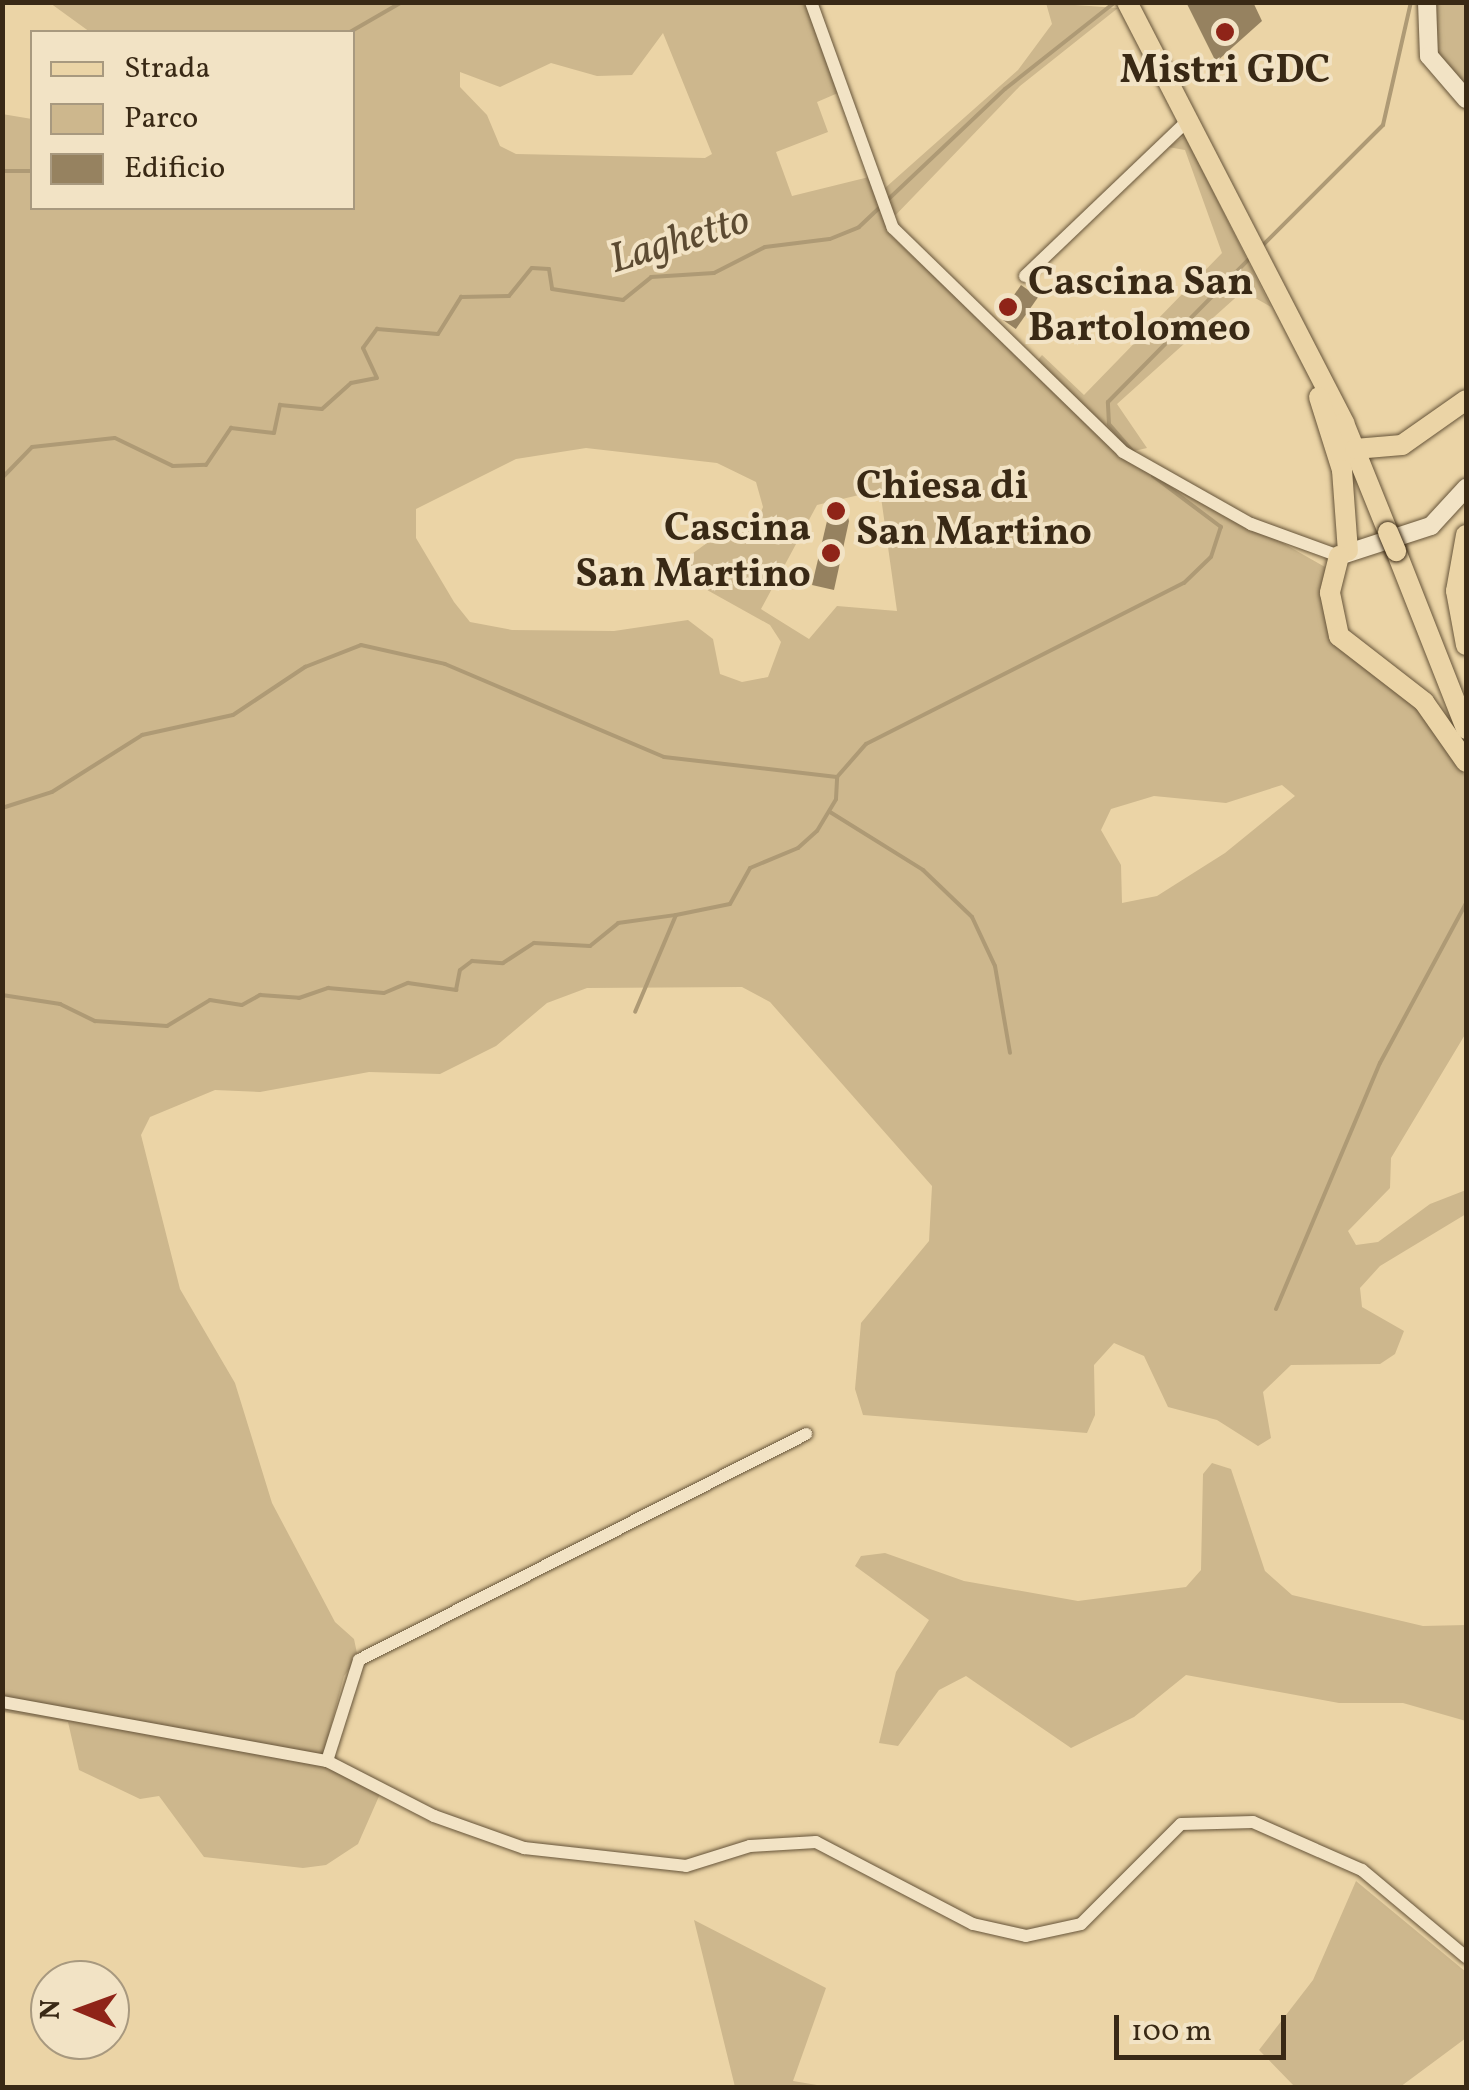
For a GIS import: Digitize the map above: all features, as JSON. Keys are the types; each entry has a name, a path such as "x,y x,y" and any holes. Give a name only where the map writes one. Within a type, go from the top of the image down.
{"main road":[{"path":"1128,5 1355,450 1466,729"},
{"path":"1267,271 1339,459 1344,554 1330,589 1339,636 1418,696 1466,762"},
{"path":"1355,450 1402,444 1466,400"},
{"path":"1466,535 1456,596 1466,645"}],"street":[{"path":"811,2 885,212 984,321 1128,454 1152,464 1250,524 1344,554 1392,541 1435,523 1466,488"},
{"path":"1427,2 1429,56 1466,99"},
{"path":"1025,276 1188,120"},
{"path":"327,1761 359,1660 806,1434"},
{"path":"2,1702 327,1761 450,1822 557,1854 686,1866 750,1846 816,1842 973,1924 1026,1936 1081,1924 1181,1824 1253,1822 1362,1870 1466,1957"}],"green space":[{"path":"50,3 811,3 845,90 817,102 828,132 776,152 792,196 869,177 890,235 990,329 1034,365 1042,355 1084,395 1222,253 1185,150 1168,147 1185,136 1271,307 1243,291 1117,404 1147,448 1125,453 1325,567 1327,619 1430,718 1466,778 1466,1033 1391,1158 1390,1188 1348,1231 1356,1245 1378,1242 1430,1204 1466,1190 1466,1214 1380,1266 1360,1288 1362,1307 1404,1331 1395,1354 1380,1364 1291,1365 1263,1392 1271,1438 1258,1446 1217,1420 1168,1407 1144,1356 1114,1343 1094,1365 1095,1415 1087,1433 863,1415 855,1389 861,1323 929,1241 932,1186 770,1002 742,987 587,988 547,1003 496,1046 440,1074 369,1072 260,1092 215,1090 150,1117 141,1135 180,1289 235,1383 272,1503 335,1622 354,1639 358,1658 344,1676 321,1764 380,1794 358,1844 326,1865 303,1868 204,1857 159,1796 140,1799 79,1770 68,1722 3,1712 2,114 30,119 30,210 355,210 355,30 87,30","holes":["663,33 712,154 705,158 516,154 500,146 487,115 460,87 460,72 500,87 551,63 597,76 632,75","586,448 717,463 756,482 763,507 755,527 707,543 689,556 682,576 770,625 781,642 768,677 742,682 720,674 713,639 688,620 614,631 512,630 470,622 454,602 416,538 416,509 516,459","880,490 897,611 837,606 809,639 761,609 817,505","1282,785 1295,796 1225,853 1157,896 1122,903 1121,865 1101,830 1111,809 1154,796 1226,803"]},
{"path":"1046,3 1118,8 1020,86 888,223 885,188 1018,70 1052,24"},
{"path":"1437,3 1466,3 1466,86 1436,51"},
{"path":"1212,1463 1231,1469 1265,1571 1292,1595 1423,1626 1466,1625 1466,1721 1403,1703 1339,1703 1186,1675 1134,1717 1071,1748 966,1676 939,1690 898,1746 879,1743 896,1672 929,1620 855,1566 861,1556 885,1553 964,1581 1078,1601 1186,1587 1201,1570 1203,1474"},
{"path":"1356,1881 1466,1972 1466,2038 1400,2087 1295,2087 1259,2050 1313,1980"},
{"path":"694,1920 826,1988 793,2081 829,2087 735,2087"}],"building":[{"name":"Mistri GDC","path":"1186,2 1253,2 1262,21 1216,62"},
{"name":"Cascina San Bartolomeo","path":"1021,285 1038,297 1016,329 999,317"},
{"name":"Cascina San Martino","path":"844,503 849,521 834,590 812,585 831,504"}],"waterway":[{"path":"353,30 402,2"},
{"name":"Laghetto","path":"2,478 32,447 115,438 173,466 206,465 231,428 274,433 280,405 322,409 351,383 377,378 363,348 377,329 438,334 461,297 509,296 532,268 549,269 552,289 623,300 651,277 714,273 765,247 830,239 859,227 1005,89 1115,2"},
{"path":"1260,248 1383,125 1411,2"},
{"path":"2,171 30,171"},
{"path":"1135,454 1109,424 1108,402 1250,258"},
{"path":"676,915 730,904 750,868 798,848 817,831 836,799 837,777 866,744 1184,583 1211,557 1221,527 1153,476"},
{"path":"2,808 52,792 142,735 233,715 305,667 361,645 445,664 664,757 837,777"},
{"path":"830,812 923,870 972,917 995,966 1010,1053"},
{"path":"1276,1309 1380,1063 1466,903"},
{"path":"2,995 60,1004 95,1021 167,1026 210,1000 242,1005 260,995 299,998 328,988 384,993 408,983 456,990 460,970 472,961 503,963 534,943 590,946 618,923 676,915 635,1012"}],"place":[{"name":"Mistri GDC","path":"1225,32"},
{"name":"Cascina San Bartolomeo","path":"1008,307"},
{"name":"Chiesa di San Martino","path":"836,511"},
{"name":"Cascina San Martino","path":"831,553"}]}
